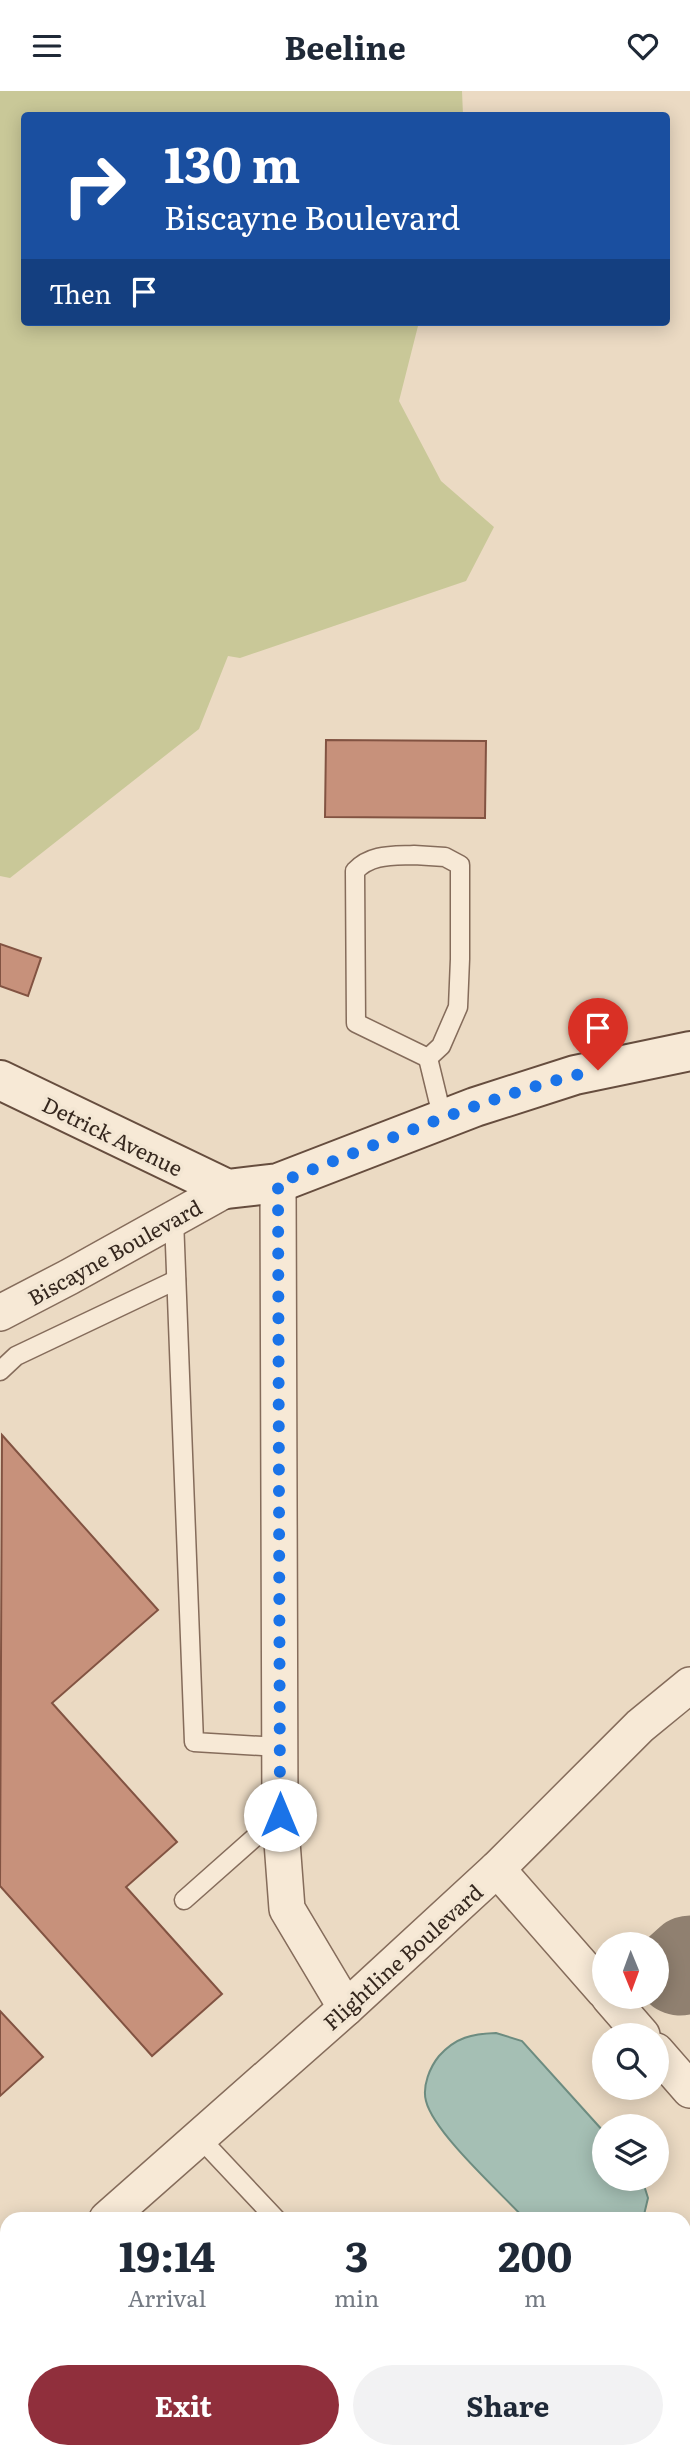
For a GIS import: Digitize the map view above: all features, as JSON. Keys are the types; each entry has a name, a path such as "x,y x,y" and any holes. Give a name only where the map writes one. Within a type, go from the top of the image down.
{"street":[{"path":"227,1189 278,1183 443,1119 575,1075 690,1051"},
{"name":"Detrick Avenue","path":"0,1080 227,1189"},
{"path":"278,1183 279,1747 280,1815 287,1909 346,2008"},
{"name":"Biscayne Boulevard","path":"0,1313 227,1189"},
{"name":"Flightline Boulevard","path":"115,2212 346,2008 497,1869 640,1726 690,1685"},
{"path":"497,1869 592,1977"},
{"path":"619,2009 632,2023"},
{"path":"669,2066 690,2090"}],"lane":[{"path":"376,857 445,857 460,865 458,1007 441,1046 428,1058 356,1023 355,871 363,862 376,857"},
{"path":"428,1058 443,1119"},
{"path":"174,1219 194,1742 279,1747"},
{"path":"0,1371 16,1356 176,1280"},
{"path":"184,1900 280,1815"},
{"path":"199,2137 269,2212"}],"shaded area":[{"path":"0,91 462,91 463,112 21,112 21,326 418,326 399,401 441,481 494,527 466,581 240,658 228,656 199,729 10,878 0,876"},
{"path":"496,2033 522,2041 592,2119 592,2191 646,2191 648,2198 645,2212 518,2212 454,2145 441,2129 426,2101 426,2083 433,2066 445,2050 458,2041"}],"building":[{"path":"326,740 486,741 485,818 325,817"},
{"path":"0,944 41,958 28,996 0,986"},
{"path":"2,1435 158,1610 52,1703 177,1842 126,1887 222,1994 152,2056 0,1886"},
{"path":"0,2011 43,2057 0,2096"}],"taxiway":[{"path":"680,1970 690,1961"}],"route":[{"path":"280,1815 278,1183 475,1107 598,1070"}]}
